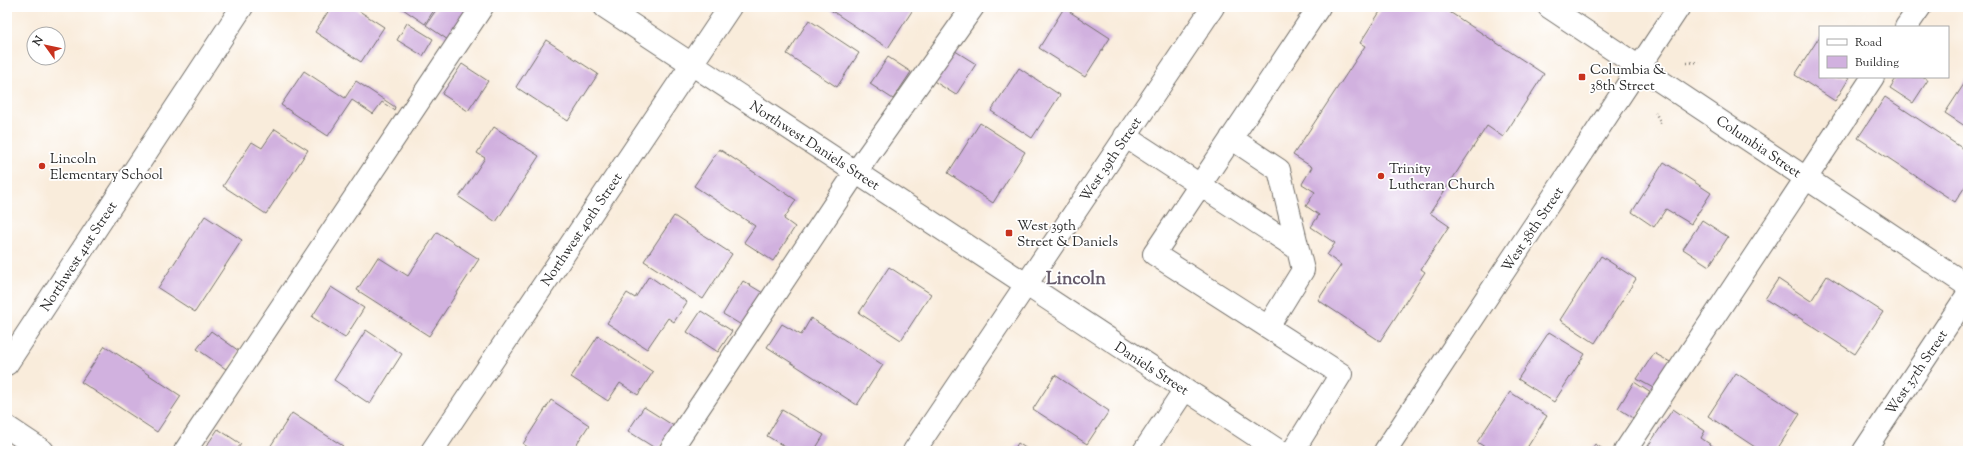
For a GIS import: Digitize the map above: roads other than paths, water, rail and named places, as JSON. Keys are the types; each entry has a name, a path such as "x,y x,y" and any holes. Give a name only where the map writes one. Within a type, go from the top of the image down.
{"street":[{"name":"Northwest 41st Street","path":"7,364 242,7"},
{"path":"185,451 482,7"},
{"name":"Northwest Daniels Street","path":"605,7 1025,284"},
{"name":"Northwest 40th Street","path":"432,451 730,7"},
{"path":"670,451 856,172 973,7"},
{"name":"West 39th Street","path":"914,451 1025,284 1213,7"},
{"path":"1293,451 1342,374 1154,254 1320,7"},
{"name":"Columbia Street","path":"1549,7 1968,286"},
{"name":"West 38th Street","path":"1385,451 1679,7"},
{"path":"1907,26 1920,7"},
{"path":"1625,451 1873,78"},
{"path":"1125,136 1298,249"},
{"path":"1231,138 1279,170 1298,249 1302,270 1268,327"},
{"name":"Daniels Street","path":"1025,284 1279,451"},
{"name":"West 37th Street","path":"1864,451 1968,294"},
{"path":"1144,451 1185,389"},
{"path":"7,427 43,451"}],"place":[{"name":"Columbia & 38th Street","path":"1582,77"},
{"name":"Lincoln Elementary School","path":"42,166"},
{"name":"Trinity Lutheran Church","path":"1381,176"},
{"name":"West 39th Street & Daniels","path":"1009,233"}],"district":[{"name":"Lincoln","path":"1076,278"}]}
